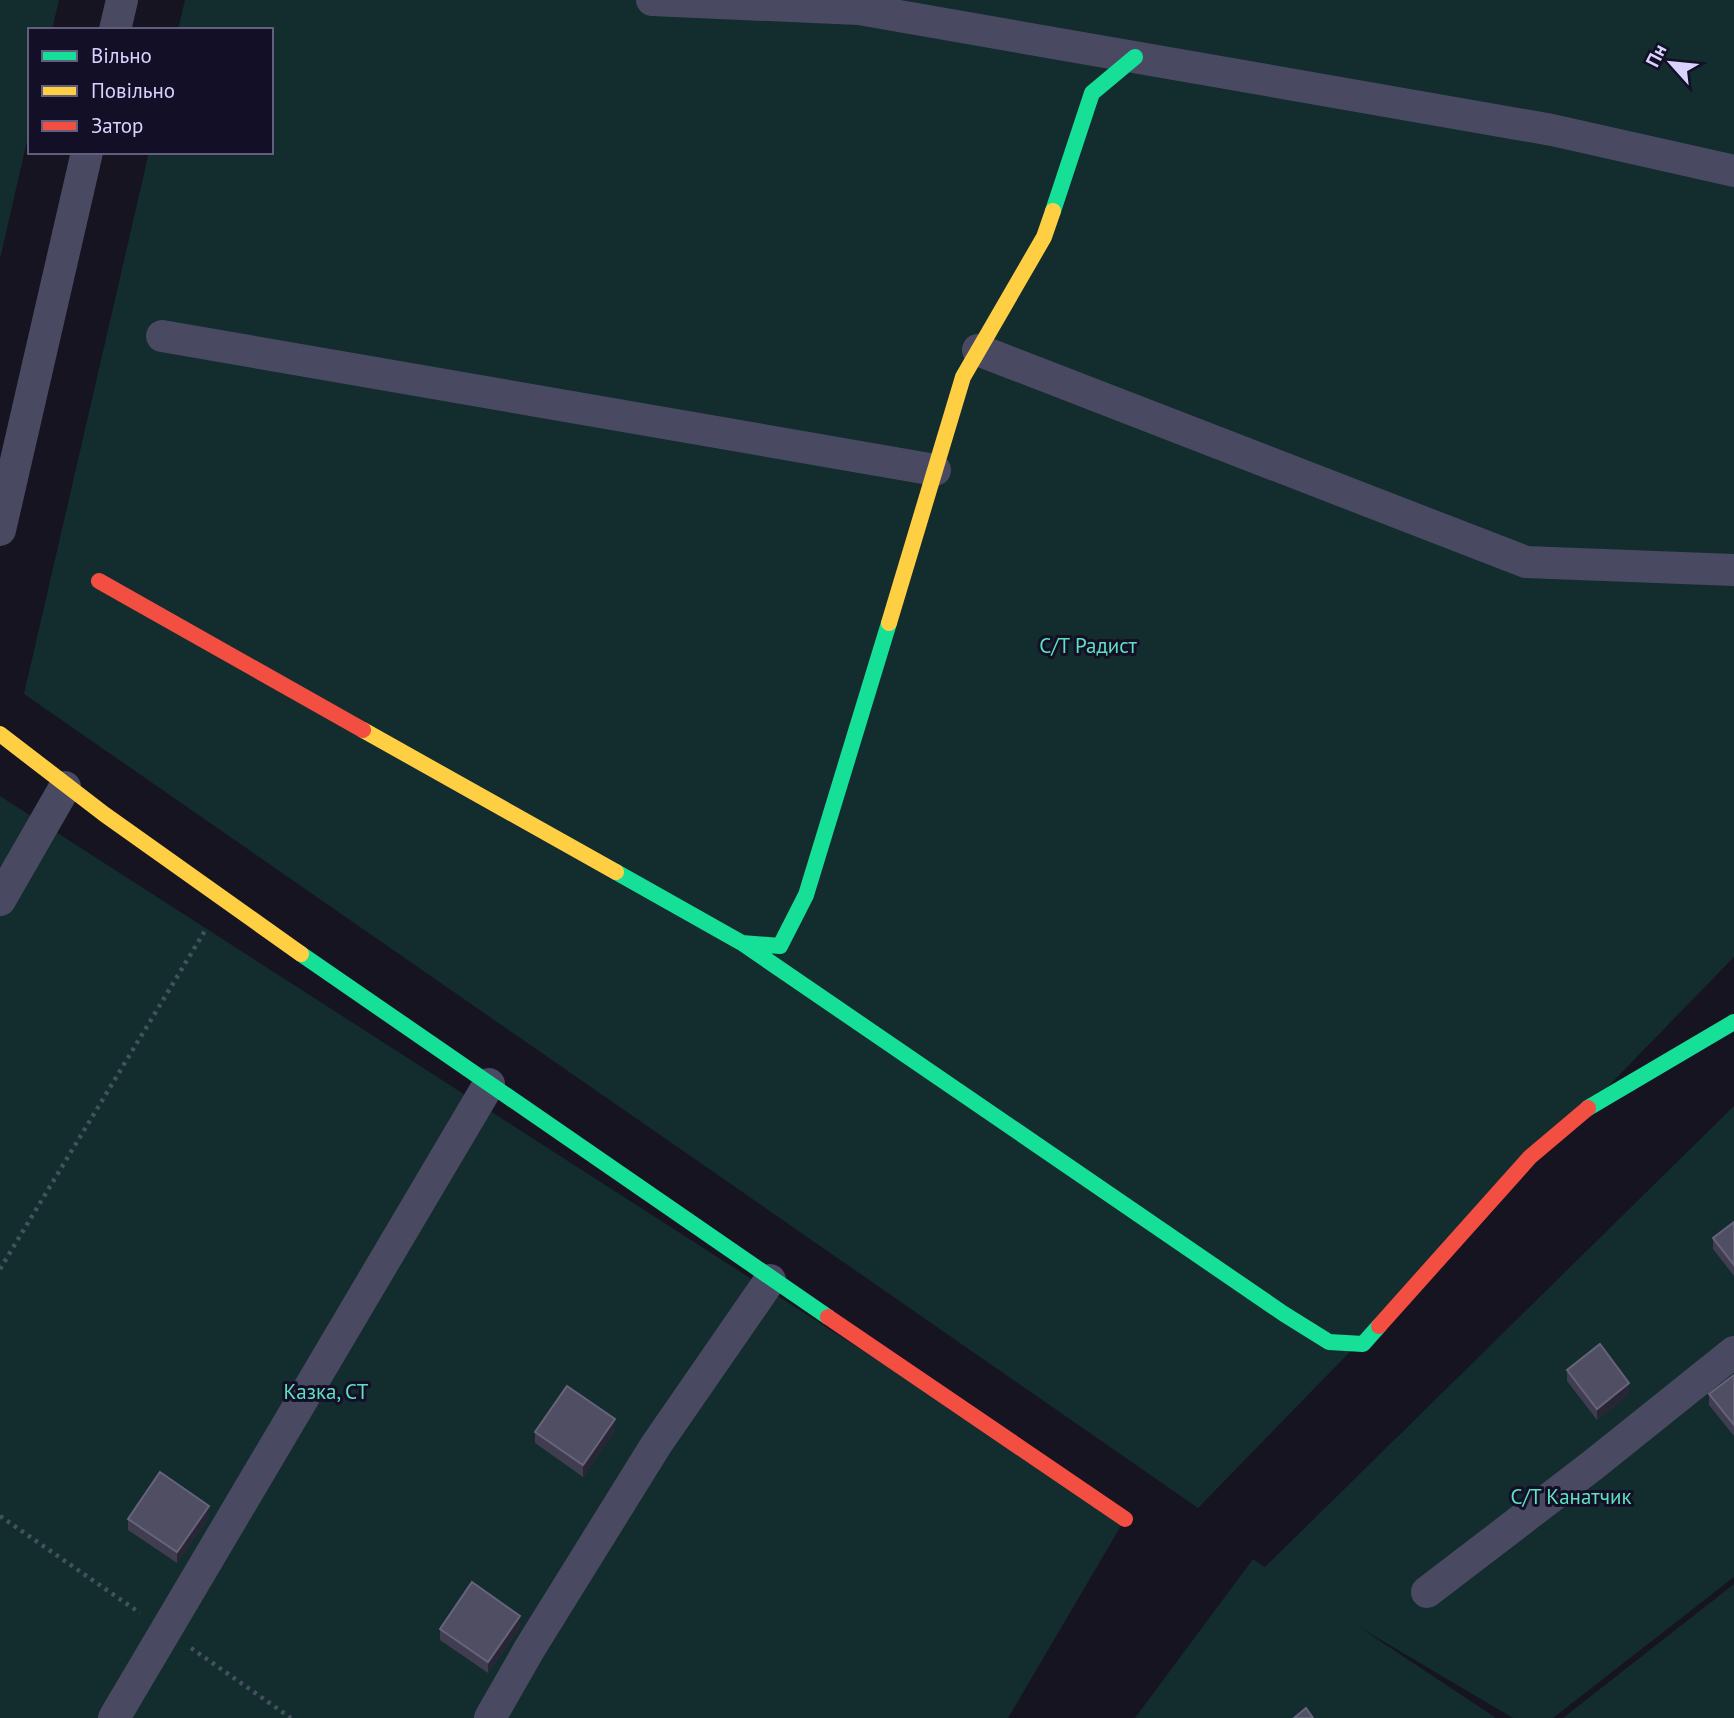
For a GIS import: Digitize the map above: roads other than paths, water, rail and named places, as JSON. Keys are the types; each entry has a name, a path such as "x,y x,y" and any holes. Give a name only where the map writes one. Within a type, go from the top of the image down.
{"street":[{"path":"115,28 122,0"},
{"path":"652,0 859,9 1552,130 1734,171"},
{"path":"743,943 780,946 806,895 963,376 1044,237 1092,93 1135,57"},
{"path":"0,530 87,154"},
{"path":"162,336 935,470"},
{"path":"978,350 1526,562 1734,570"},
{"path":"99,581 743,943 1284,1314 1329,1342 1363,1345 1530,1157 1588,1108 1734,1022"},
{"path":"0,734 65,787 224,900 770,1280 1125,1519"},
{"path":"0,900 65,787"},
{"path":"114,1718 489,1084"},
{"path":"490,1718 656,1445 770,1280"},
{"path":"1427,1592 1593,1465 1734,1352"}],"park label":[{"name":"С/Т Радист","path":"1088,646"},
{"name":"Казка, СТ","path":"326,1392"},
{"name":"С/Т Канатчик","path":"1571,1497"}]}
